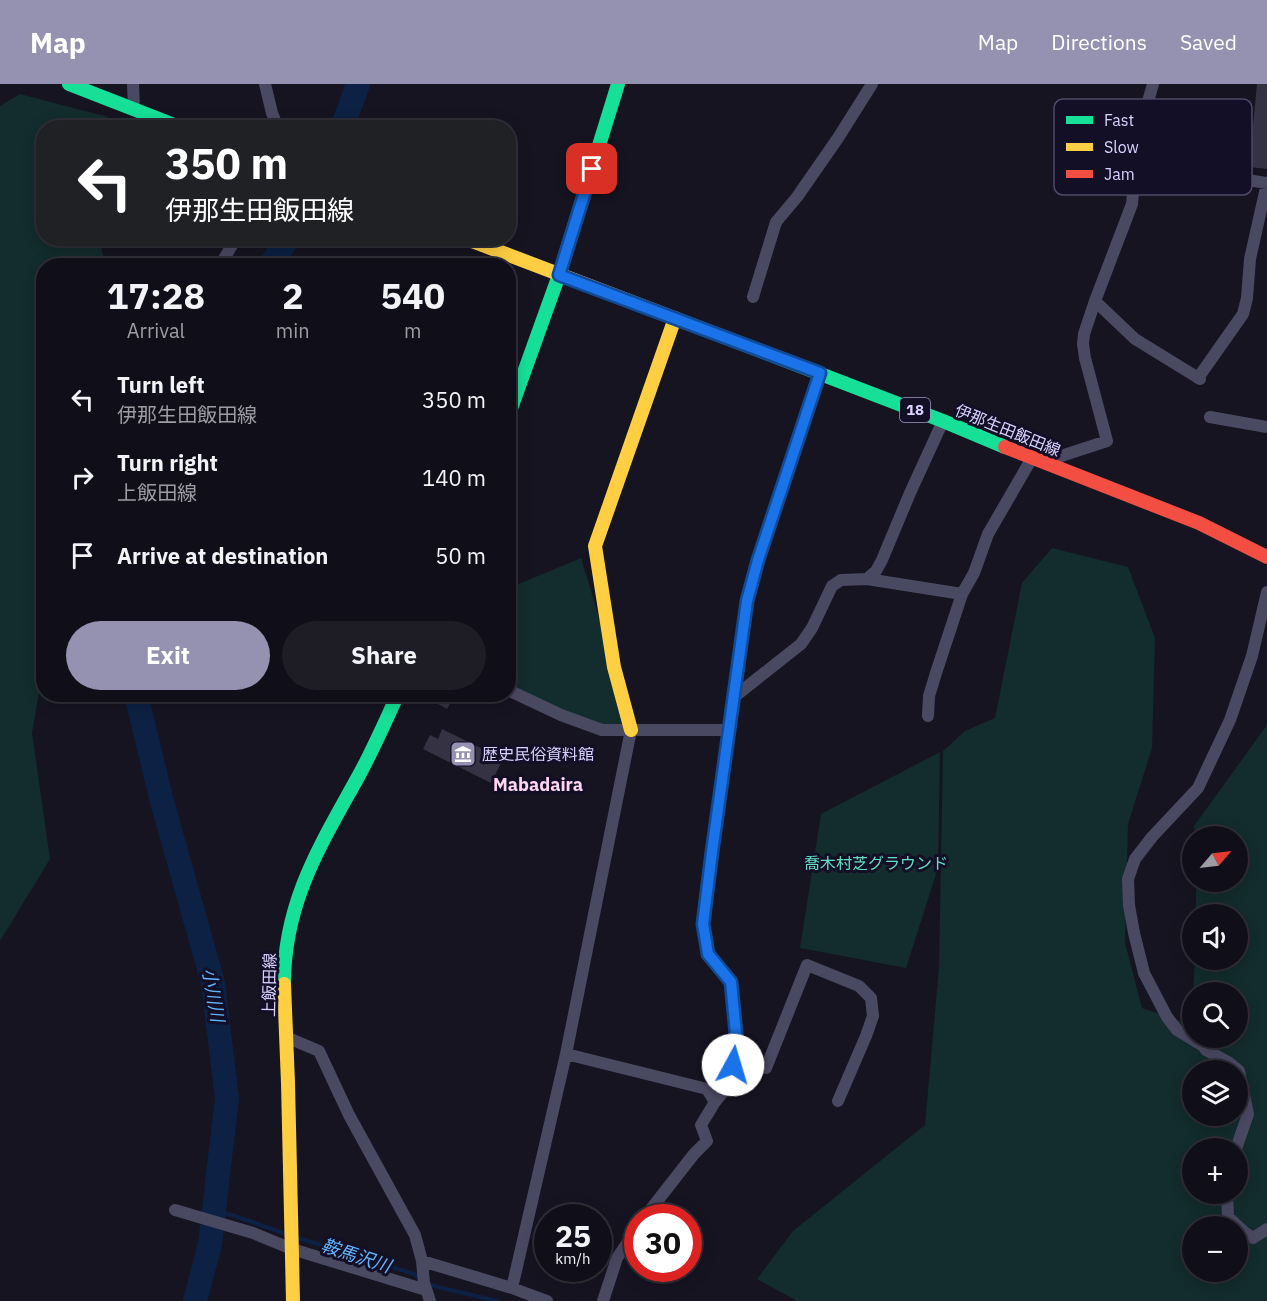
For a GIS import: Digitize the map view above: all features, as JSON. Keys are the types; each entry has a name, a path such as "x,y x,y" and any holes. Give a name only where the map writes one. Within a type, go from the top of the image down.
{"main road":[{"path":"69,84 163,120"},
{"path":"516,395 559,275 618,84"},
{"name":"伊那生田飯田線","path":"485,246 515,258"},
{"name":"伊那生田飯田線","path":"516,258 943,421 1199,523 1267,557"},
{"path":"631,730 614,667 595,546 675,318"},
{"name":"上飯田線","path":"293,1301 284,956 299,893 313,859 370,755 394,702"}],"street":[{"path":"133,84 134,108"},
{"path":"265,84 275,120"},
{"path":"753,297 776,222 797,197 832,147 872,84"},
{"path":"1149,99 1153,84"},
{"path":"1095,301 1135,339 1199,379 1243,314 1247,297 1250,259 1267,183 1252,181"},
{"path":"928,716 929,696 962,594 974,573 988,534 1032,458 1055,458 1107,441 1085,358 1084,334 1132,204 1133,195"},
{"path":"655,1204 707,1141 701,1125 729,1085 737,1044 731,982 708,954 703,924 747,601 758,560 820,373"},
{"path":"1210,417 1267,427"},
{"path":"867,579 876,571 882,560 943,421"},
{"path":"734,697 801,644 812,628 832,586 841,580 867,579 962,594"},
{"path":"1240,1138 1248,1114 1239,1071 1177,1030 1167,1017 1144,973 1129,905 1128,879 1135,859 1152,837 1197,789 1233,709 1252,656 1267,592"},
{"path":"516,694 561,715 603,730 730,730"},
{"path":"512,1288 566,1054 631,730"},
{"path":"766,1068 807,965 859,986 871,998 873,1016 838,1101"},
{"path":"179,1211 292,1246 428,1296 415,1235 348,1115 319,1051 286,1037"},
{"path":"566,1054 707,1089 715,1102"},
{"path":"1227,1204 1228,1217 1253,1238 1267,1229"},
{"path":"603,1301 617,1258 624,1248"},
{"path":"422,1261 547,1301"}],"green space":[{"path":"20,94 108,117 107,120 36,120 36,246 102,246 104,258 36,258 37,702 32,733 50,859 0,941 0,106"},
{"path":"1052,548 1128,567 1155,638 1152,748 1128,824 1125,943 1142,1008 1182,1021 1182,1048 1248,1048 1248,982 1194,982 1194,970 1248,970 1248,904 1196,904 1196,892 1248,892 1248,826 1194,826 1267,725 1267,1301 797,1301 757,1279 793,1231 925,1125 939,967 943,751 965,731 995,718 1022,583"},
{"path":"581,558 614,667 628,728 600,729 516,692 516,585"},
{"name":"喬木村芝グラウンド","path":"940,752 938,868 906,968 800,948 821,814"}],"building":[{"path":"1257,84 1267,84 1267,169 1252,167 1252,136"},
{"path":"434,702 451,702 447,709"},
{"name":"歴史民俗資料館","path":"442,729 503,759 491,783 423,749 430,735 438,739"}],"waterway":[{"name":"小川川","path":"345,120 358,84"},
{"name":"小川川","path":"275,258 283,246"},
{"name":"小川川","path":"138,702 161,798 213,983 227,1098 210,1244 195,1301"},
{"name":"鞍馬沢川","path":"214,1211 286,1234"},
{"name":"鞍馬沢川","path":"298,1238 414,1274 419,1278"},
{"name":"鞍馬沢川","path":"428,1283 497,1301"}],"traffic: fast":[{"path":"69,84 161,120"},
{"path":"516,395 559,275 618,84"},
{"path":"724,337 1005,447"},
{"path":"284,984 290,927 297,901 318,851 369,757 394,702"}],"traffic: slow":[{"path":"485,246 724,337"},
{"path":"631,730 614,667 595,546 675,318"},
{"path":"284,984 293,1301"}],"traffic: jam":[{"path":"1005,447 1199,523 1267,557"}],"place":[{"name":"歴史民俗資料館","path":"463,754"}],"district":[{"name":"Mabadaira","path":"538,785"}],"route":[{"path":"592,169 559,275 820,373 758,560 747,601 712,852 703,924 708,954 731,982 737,1044 733,1065"}]}
